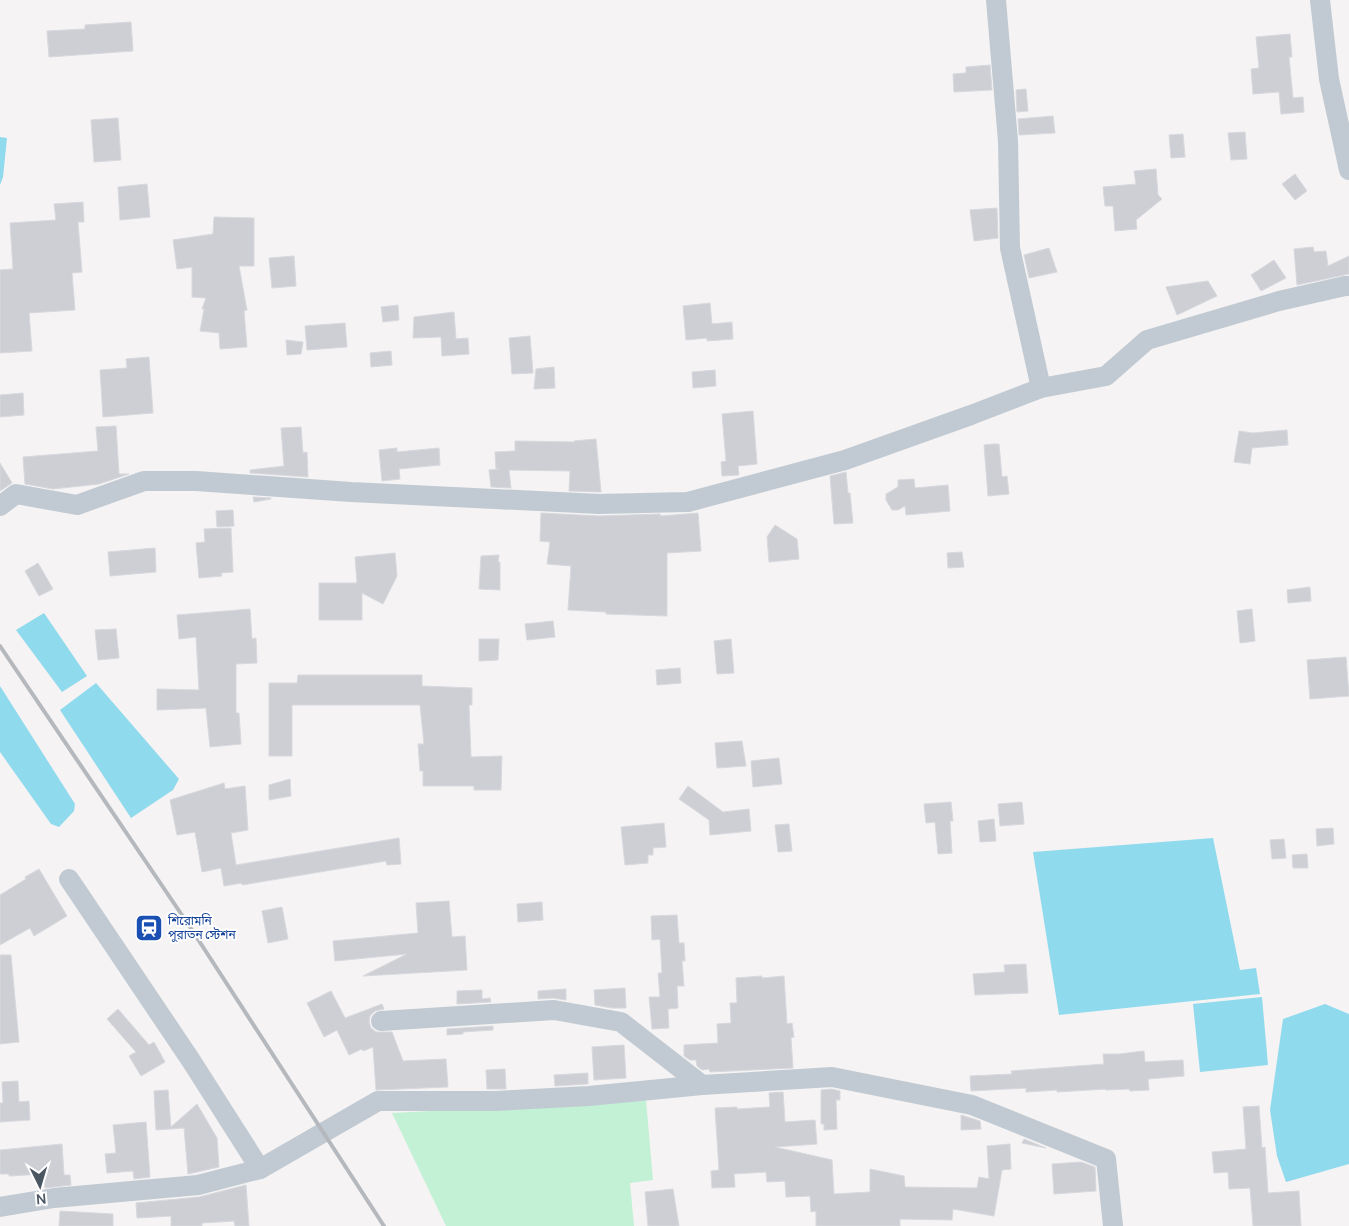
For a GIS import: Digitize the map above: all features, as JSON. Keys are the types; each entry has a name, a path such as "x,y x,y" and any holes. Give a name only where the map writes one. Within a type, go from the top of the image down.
{"street":[{"path":"996,0 1008,141 1010,248 1041,388"},
{"path":"1320,0 1329,79 1349,170"},
{"path":"0,506 16,494 77,504 144,481 196,481 351,492 599,504 688,502 845,460 1041,388 1106,376 1147,340 1279,301 1349,286"},
{"path":"70,879 192,1062 260,1169"},
{"path":"382,1021 554,1010 621,1022 702,1085"},
{"path":"0,1207 54,1198 198,1185 260,1169 378,1101 496,1101 588,1096 702,1085 832,1077 972,1105 1106,1159 1113,1226"}],"green space":[{"path":"646,1100 653,1180 630,1183 634,1226 446,1226 392,1113"}],"water":[{"path":"0,137 7,138 3,177 0,185"},
{"path":"44,613 87,676 62,692 16,630"},
{"path":"96,683 179,779 173,790 131,818 60,710"},
{"path":"0,686 75,804 74,811 59,827 51,824 0,752"},
{"path":"1213,838 1240,970 1256,968 1260,994 1059,1015 1033,852"},
{"path":"1262,997 1268,1065 1200,1072 1193,1004"},
{"path":"1325,1004 1349,1014 1349,1164 1286,1182 1277,1156 1270,1110 1283,1019"}],"building":[{"path":"131,22 133,51 49,57 47,31 85,29 85,25"},
{"path":"1290,34 1292,57 1289,57 1293,98 1303,97 1304,112 1281,114 1279,92 1253,94 1251,69 1259,68 1256,37"},
{"path":"990,65 992,90 954,92 953,74 966,73 966,67"},
{"path":"1026,89 1028,111 1017,112 1016,90"},
{"path":"1053,116 1055,133 1019,135 1018,119"},
{"path":"118,118 121,160 94,162 91,120"},
{"path":"1245,132 1247,159 1231,160 1228,133"},
{"path":"1183,134 1185,157 1171,158 1169,135"},
{"path":"1156,169 1158,195 1162,199 1136,220 1137,229 1115,231 1113,206 1105,206 1103,187 1136,184 1134,171"},
{"path":"1295,174 1307,191 1295,200 1282,184"},
{"path":"147,184 150,217 120,220 118,187"},
{"path":"83,202 84,222 78,222 82,272 72,273 75,310 29,313 32,351 0,353 0,270 13,269 10,223 56,220 54,204"},
{"path":"997,208 998,238 974,241 970,210"},
{"path":"214,217 254,218 254,266 239,266 247,310 244,311 247,347 220,349 219,333 200,331 204,309 202,309 206,298 192,297 192,267 177,269 173,240 213,234"},
{"path":"1313,247 1314,252 1326,251 1328,266 1349,256 1349,274 1297,285 1294,249"},
{"path":"1049,248 1057,272 1029,278 1024,255"},
{"path":"294,256 296,286 272,288 269,258"},
{"path":"1274,260 1286,278 1261,291 1251,275"},
{"path":"1208,281 1217,296 1177,315 1166,287"},
{"path":"710,303 712,324 732,322 733,339 707,341 707,338 686,340 683,306"},
{"path":"398,305 399,320 383,322 381,307"},
{"path":"454,312 456,339 468,338 469,354 442,356 441,337 413,338 414,317"},
{"path":"345,323 347,347 307,350 305,326"},
{"path":"530,336 533,373 512,374 509,338"},
{"path":"286,340 303,342 301,354 287,355"},
{"path":"391,351 392,365 371,367 370,353"},
{"path":"149,357 153,413 103,417 100,370 127,368 126,359"},
{"path":"554,367 555,388 534,389 536,369"},
{"path":"715,370 716,386 693,388 692,372"},
{"path":"23,393 24,415 0,417 0,395"},
{"path":"753,411 757,464 738,466 739,475 722,476 721,462 726,461 722,414"},
{"path":"116,426 119,474 129,474 99,484 53,489 25,484 23,457 98,451 96,427"},
{"path":"301,427 303,453 307,452 308,477 250,473 250,470 284,466 281,428"},
{"path":"1287,430 1288,445 1252,448 1250,464 1234,462 1239,431 1253,433"},
{"path":"596,439 601,492 569,491 570,471 509,470 511,488 491,487 489,470 499,469 496,469 495,452 515,451 515,441 574,442"},
{"path":"999,444 1002,477 1007,476 1009,494 988,496 984,445"},
{"path":"397,448 397,452 439,448 440,465 399,469 400,479 382,481 379,450"},
{"path":"0,463 12,483 0,491"},
{"path":"846,472 853,523 834,524 830,476"},
{"path":"914,479 915,488 948,485 950,511 906,515 905,506 898,510 892,510 886,500 886,494 898,487 898,480"},
{"path":"253,497 271,498 271,499 254,502"},
{"path":"233,510 234,526 217,527 216,511"},
{"path":"541,513 599,516 660,514 661,516 698,513 701,551 667,553 667,616 606,614 606,612 568,610 571,566 547,564 550,542 540,541"},
{"path":"775,525 797,539 799,559 769,562 767,537"},
{"path":"231,528 233,572 221,573 222,576 199,578 196,543 205,542 204,529"},
{"path":"155,548 156,572 110,576 108,552"},
{"path":"962,552 964,567 948,568 947,553"},
{"path":"395,553 397,576 383,604 362,593 362,620 319,620 319,583 357,583 355,557"},
{"path":"499,555 500,590 479,589 481,556"},
{"path":"38,563 53,589 39,596 25,571"},
{"path":"1310,587 1311,601 1288,603 1287,590"},
{"path":"250,609 252,639 256,638 257,663 236,664 236,713 239,713 241,744 210,747 206,708 157,710 157,689 199,690 196,637 179,639 177,615"},
{"path":"1252,609 1255,641 1240,643 1237,611"},
{"path":"553,621 555,637 527,640 525,624"},
{"path":"116,629 119,658 98,660 95,630"},
{"path":"479,639 499,639 498,660 479,661"},
{"path":"731,639 734,673 717,674 714,641"},
{"path":"1346,657 1349,696 1310,699 1307,660"},
{"path":"680,668 681,683 657,685 656,670"},
{"path":"298,675 422,675 422,686 472,688 472,705 469,705 471,757 502,756 501,790 474,790 474,786 423,786 423,771 420,771 418,744 424,744 420,705 292,705 292,756 269,756 269,683 297,683"},
{"path":"742,741 746,766 717,768 715,743"},
{"path":"779,758 782,784 753,787 751,761"},
{"path":"290,779 291,796 269,800 269,785"},
{"path":"224,783 225,789 245,786 248,830 231,833 236,865 399,838 401,864 387,865 386,861 242,885 242,883 224,886 221,868 202,872 195,832 177,835 170,800"},
{"path":"688,786 723,812 749,809 751,831 710,835 709,820 679,799"},
{"path":"951,802 953,821 950,821 952,853 938,854 935,822 926,823 924,804"},
{"path":"1022,802 1024,824 1000,826 998,804"},
{"path":"994,819 996,841 980,842 978,821"},
{"path":"664,823 666,847 653,848 653,855 648,855 648,863 625,865 621,827"},
{"path":"789,824 792,851 778,852 775,825"},
{"path":"1333,828 1334,844 1317,846 1316,829"},
{"path":"1284,839 1286,858 1272,859 1270,840"},
{"path":"1307,854 1308,868 1293,868 1292,855"},
{"path":"39,869 67,916 34,936 30,928 0,945 0,895"},
{"path":"449,901 452,937 465,936 467,970 363,976 407,954 335,961 333,941 418,933 416,903"},
{"path":"542,902 543,920 518,922 517,904"},
{"path":"282,907 288,939 268,943 262,911"},
{"path":"677,915 679,943 684,943 685,961 682,961 684,986 677,986 678,1008 668,1009 669,1028 652,1029 649,997 660,997 658,973 662,973 660,939 652,940 651,916"},
{"path":"0,955 11,955 19,1042 0,1044"},
{"path":"1026,964 1028,993 975,995 973,974 1005,972 1004,965"},
{"path":"762,976 762,978 784,976 787,1024 792,1023 794,1037 791,1038 793,1068 710,1072 709,1069 702,1070 697,1066 696,1060 690,1060 684,1056 684,1045 718,1043 717,1024 731,1023 730,1003 737,1003 736,978"},
{"path":"625,988 626,1008 595,1005 594,990"},
{"path":"566,989 566,1000 553,998 538,999 538,991"},
{"path":"482,990 482,999 490,998 491,1002 457,1004 457,991"},
{"path":"331,991 345,1018 382,1004 384,1009 375,1011 370,1016 371,1028 376,1032 392,1032 403,1061 446,1059 448,1087 376,1090 373,1047 363,1051 362,1049 349,1055 337,1030 324,1037 307,1003"},
{"path":"118,1009 149,1045 154,1042 165,1062 141,1076 129,1056 136,1052 107,1019"},
{"path":"493,1026 493,1030 447,1035 447,1029"},
{"path":"624,1045 626,1078 594,1080 592,1047"},
{"path":"1144,1051 1145,1062 1183,1060 1184,1076 1148,1079 1149,1090 1106,1089 1026,1092 1026,1088 971,1091 970,1076 1012,1074 1011,1071 1104,1064 1103,1054"},
{"path":"505,1069 506,1089 487,1089 486,1070"},
{"path":"588,1073 588,1084 555,1086 554,1075"},
{"path":"18,1081 19,1102 29,1101 30,1120 0,1122 0,1103 3,1103 2,1082"},
{"path":"831,1089 840,1091 840,1100 836,1100 837,1129 824,1130 824,1124 821,1124 821,1090"},
{"path":"168,1090 171,1127 197,1104 217,1138 219,1167 188,1174 184,1128 156,1130 154,1091"},
{"path":"783,1092 785,1122 815,1120 817,1144 775,1147 832,1160 834,1194 870,1192 870,1169 904,1176 905,1187 977,1188 979,1177 989,1179 987,1146 1010,1144 1011,1169 1002,1170 994,1216 953,1209 952,1220 900,1219 900,1226 816,1226 816,1211 811,1212 810,1196 786,1197 785,1181 767,1182 766,1172 734,1174 735,1187 712,1188 711,1171 719,1170 715,1108 770,1107 769,1093"},
{"path":"1259,1106 1262,1148 1265,1147 1268,1193 1299,1191 1301,1226 1253,1226 1250,1188 1229,1189 1228,1172 1214,1173 1212,1152 1246,1149 1243,1107"},
{"path":"961,1115 980,1121 981,1129 961,1130"},
{"path":"146,1122 150,1177 134,1179 133,1171 107,1173 105,1154 116,1153 113,1125"},
{"path":"1024,1139 1046,1148 1022,1143"},
{"path":"62,1144 64,1175 70,1175 71,1185 45,1188 44,1174 9,1176 9,1174 0,1174 0,1150"},
{"path":"1081,1162 1095,1167 1096,1191 1054,1194 1052,1164"},
{"path":"246,1185 249,1226 235,1226 234,1221 202,1223 202,1226 171,1226 171,1216 137,1218 136,1203 199,1197"},
{"path":"673,1189 679,1226 648,1226 645,1192"},
{"path":"60,1211 113,1214 113,1226 59,1226"}],"railway":[{"path":"0,646 190,927 384,1226"}],"place":[{"name":"শিরোমনি পুরাতন স্টেশন","path":"149,928"}]}
